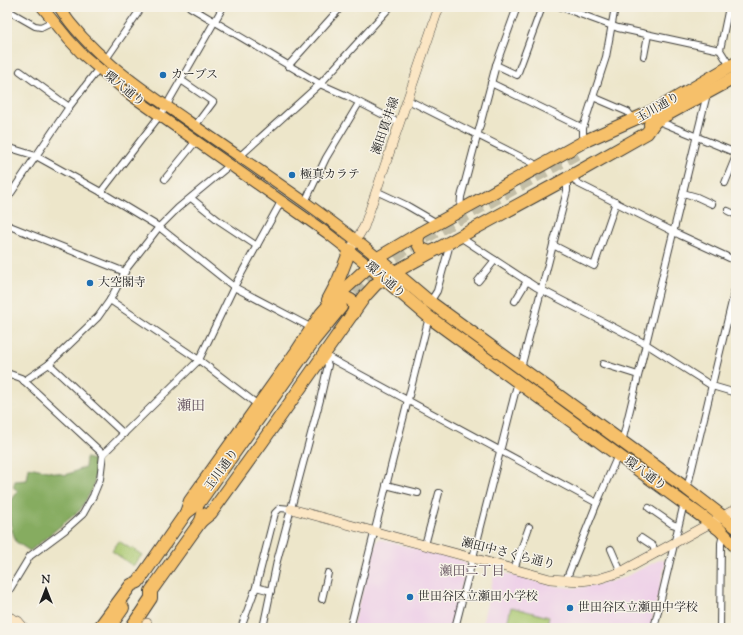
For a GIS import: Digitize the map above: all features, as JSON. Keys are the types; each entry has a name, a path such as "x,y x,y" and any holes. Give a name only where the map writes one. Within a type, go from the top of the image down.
{"highway":[{"name":"玉川通り","path":"656,115 707,92 734,68"},
{"name":"玉川通り","path":"581,157 656,115 734,68"},
{"path":"201,521 211,513 324,355 344,308 373,262 460,210 585,141 633,120 656,115"},
{"path":"322,314 344,308 365,296 383,279 393,273 568,178 647,132 656,115"},
{"path":"420,233 417,241 418,246 425,251 432,252"},
{"path":"186,513 190,501 322,314 353,245"},
{"name":"環八通り","path":"373,262 393,273 430,302 687,489 736,527"},
{"name":"環八通り","path":"373,262 383,279 429,317 684,503 710,523 736,547"},
{"path":"412,263 409,268 408,275 412,288"},
{"name":"玉川通り","path":"99,628 132,585 138,582 186,513 198,504 314,340 344,308"},
{"name":"玉川通り","path":"131,628 146,623 151,591 201,521 204,509 337,324 344,308"},
{"path":"109,628 136,590 138,582"},
{"path":"122,628 146,594 151,591"}],"main road":[{"name":"環八通り","path":"42,7 53,22 82,54 129,94 230,165 353,245"},
{"name":"環八通り","path":"59,7 76,30 122,74 305,202 373,262"}],"street":[{"path":"106,59 142,7"},
{"path":"190,7 214,23 320,84 399,123 426,39 439,7"},
{"path":"100,192 167,106 223,7"},
{"path":"288,66 341,7"},
{"path":"239,157 320,84 390,7"},
{"name":"瀬田貫井線","path":"353,245 364,227 439,7"},
{"path":"460,210 461,197 491,83 517,7"},
{"path":"496,66 517,75 542,7"},
{"path":"561,7 612,25 720,50 734,68"},
{"path":"585,141 583,128 606,57 615,7"},
{"path":"720,50 729,7"},
{"path":"7,10 34,26 41,27 53,22"},
{"path":"644,56 648,34"},
{"path":"7,199 69,106 99,68"},
{"path":"20,71 69,106"},
{"path":"181,80 213,102 195,126"},
{"path":"491,83 583,128"},
{"path":"622,442 707,92"},
{"path":"593,97 628,112 633,120"},
{"path":"408,100 533,163 536,168"},
{"path":"305,202 326,158 359,102"},
{"path":"656,115 697,138 736,154 725,183"},
{"path":"165,179 196,142"},
{"path":"7,146 36,156 159,227 234,287 312,328"},
{"path":"24,381 49,364 98,317 110,300 125,272 159,227 178,208 230,165"},
{"path":"521,368 542,290 566,192 568,178 736,261"},
{"path":"376,191 406,205 438,223"},
{"path":"683,193 697,197 712,204"},
{"path":"191,198 218,220 257,246"},
{"path":"7,594 30,556 65,530 83,514 100,479 103,454 199,360 234,287 282,200"},
{"path":"553,245 594,266 616,202"},
{"path":"728,211 736,215"},
{"path":"7,225 125,272"},
{"path":"430,302 437,292 455,240 495,260 542,290 646,344 712,386 736,393"},
{"path":"478,281 495,260"},
{"path":"515,301 527,281"},
{"path":"687,489 736,285"},
{"path":"110,300 199,360 258,405"},
{"path":"350,628 429,317"},
{"path":"324,355 597,503"},
{"path":"262,628 328,365 324,355"},
{"path":"49,364 124,434"},
{"path":"604,364 638,375"},
{"path":"7,373 21,378 103,454"},
{"path":"455,628 518,382"},
{"path":"566,580 618,455"},
{"path":"386,485 418,493"},
{"path":"425,545 439,493"},
{"path":"654,628 684,503"},
{"path":"241,628 256,587 275,513 280,508 291,509"},
{"path":"649,508 672,524 678,526"},
{"name":"瀬田中さくら通り","path":"291,509 550,579 580,581 598,579 621,572 736,509"},
{"path":"514,569 529,527"},
{"path":"720,628 721,542 723,534"},
{"path":"641,538 652,546 656,554"},
{"path":"611,548 621,572"},
{"path":"322,599 328,573"},
{"path":"256,587 271,591"},
{"path":"7,616 18,621 24,628"}],"shaded area":[{"name":"世田谷区立瀬田小学校","path":"379,539 464,561 467,567 450,628 352,628 376,542"},
{"name":"世田谷区立瀬田中学校","path":"661,559 666,562 650,628 481,628 495,571 555,586 576,588 623,578"}],"green space":[{"path":"86,458 98,461 93,488 80,510 30,551 16,542 9,516 9,504 18,491 13,487 15,481 27,480 29,467 66,475 85,467"},
{"path":"119,541 142,555 133,566 112,551"},
{"path":"511,607 549,617 546,628 506,628"}],"tunnel":[{"path":"342,306 381,268 407,248 580,152"}],"place":[{"name":"カーブス","path":"163,75"},
{"name":"極真カラテ","path":"292,175"},
{"name":"大空閣寺","path":"90,283"},
{"name":"世田谷区立瀬田小学校","path":"410,597"},
{"name":"世田谷区立瀬田中学校","path":"570,608"}],"district":[{"name":"瀬田","path":"191,407"},
{"name":"瀬田二丁目","path":"472,572"}]}
